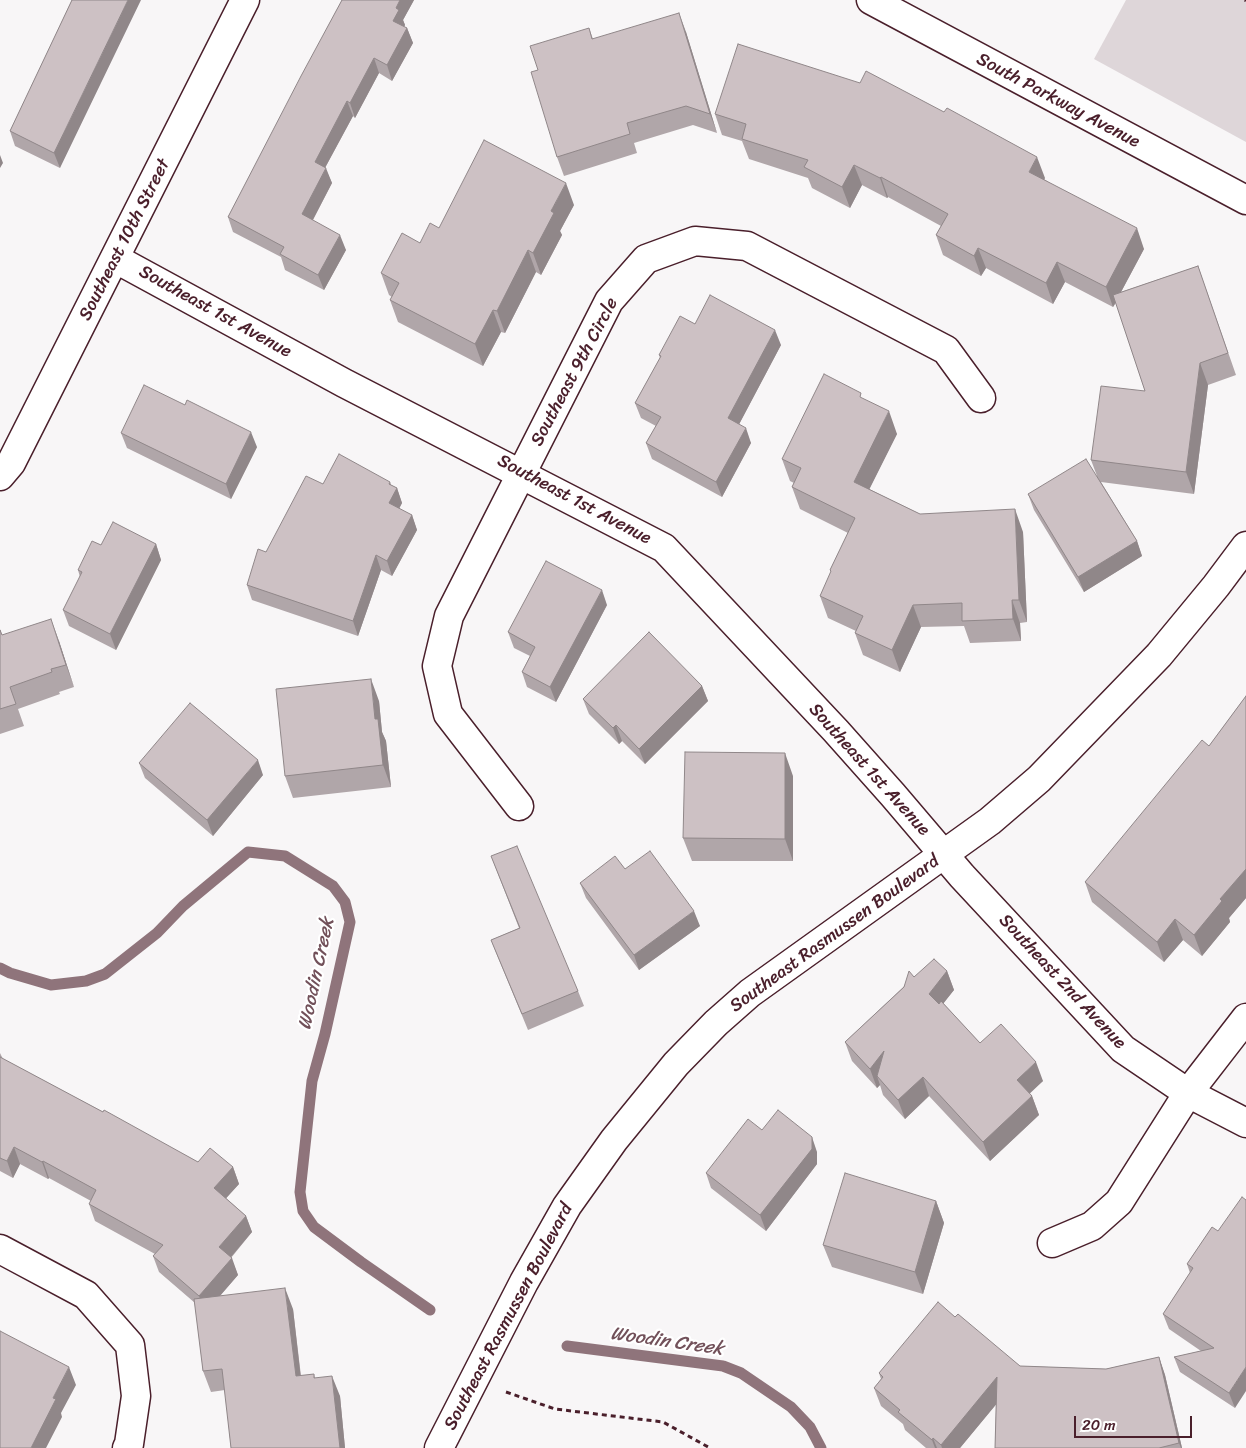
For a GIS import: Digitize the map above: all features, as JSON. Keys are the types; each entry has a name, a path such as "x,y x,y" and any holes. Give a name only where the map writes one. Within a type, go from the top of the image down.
{"street":[{"name":"Southeast 10th Street","path":"0,476 12,463 245,0"},
{"name":"South Parkway Avenue","path":"871,0 1246,200"},
{"name":"Southeast 9th Circle","path":"519,806 448,714 437,666 449,616 609,302 646,259 695,241 747,246 946,350 981,398"},
{"name":"Southeast 1st Avenue","path":"116,259 344,382 664,548 836,731 944,855"},
{"name":"Southeast Rasmussen Boulevard","path":"439,1448 524,1282 567,1206 614,1140 676,1064 716,1022 750,993 944,855 1004,809 1065,753 1159,654 1216,586 1246,546"},
{"name":"Southeast 2nd Avenue","path":"944,855 1123,1049 1188,1093 1246,1123"},
{"path":"1052,1243 1092,1226 1119,1202 1188,1093 1246,1018"},
{"path":"0,1249 86,1295 130,1345 136,1396 128,1448"}],"path":[{"path":"474,1381 555,1410 663,1422 710,1448"}],"shaded area":[{"path":"1126,0 1246,0 1246,142 1094,59"}],"building":[{"path":"72,0 128,0 54,153 10,131"},
{"path":"342,0 400,0 396,8 399,10 393,21 407,28 387,65 374,58 350,103 347,101 315,162 326,168 302,214 340,235 318,275 280,254 284,247 228,217"},
{"path":"679,13 710,114 686,106 627,123 630,134 557,157 531,72 538,70 530,46 589,28 592,39"},
{"path":"738,44 860,83 866,71 944,112 947,108 1037,157 1029,172 1137,228 1106,287 1057,262 1046,283 978,248 974,256 936,235 948,214 881,177 854,165 842,187 804,167 808,160 742,139 746,124 715,114"},
{"path":"484,140 566,183 551,211 554,213 533,253 528,250 497,311 493,310 475,344 390,300 399,283 381,273 402,233 420,243 430,223 439,228"},
{"path":"1198,266 1228,353 1200,363 1186,472 1091,460 1101,386 1145,391 1113,295"},
{"path":"710,295 775,330 728,418 746,428 716,482 646,443 661,417 635,403 661,356 659,355 680,316 695,324"},
{"path":"824,374 861,393 860,397 889,411 854,482 920,514 1015,509 1019,600 1012,600 1013,619 962,621 962,603 913,605 892,650 855,633 863,616 820,596 830,570 855,518 792,487 801,468 782,459"},
{"path":"144,385 185,405 187,400 251,432 226,484 121,433"},
{"path":"339,454 390,482 389,484 397,488 389,503 412,515 387,561 376,555 353,621 247,585 258,549 266,552 306,476 323,484"},
{"path":"1086,459 1137,541 1078,577 1028,494"},
{"path":"113,522 156,544 110,634 63,610 82,572 78,570 92,541 101,545"},
{"path":"546,561 602,590 550,687 522,672 535,647 508,632"},
{"path":"51,619 66,665 51,669 52,672 10,687 16,704 0,709 0,630 2,635"},
{"path":"649,632 702,686 639,749 616,725 613,728 583,699"},
{"path":"371,679 375,719 378,719 383,765 285,776 276,689"},
{"path":"1246,696 1246,869 1220,899 1222,901 1194,935 1175,919 1157,942 1085,882 1202,740 1209,746"},
{"path":"190,703 258,760 207,820 139,763"},
{"path":"685,752 785,753 785,839 683,838"},
{"path":"517,846 578,991 522,1014 491,940 520,928 491,856"},
{"path":"650,851 694,911 634,955 580,883 615,856 625,869"},
{"path":"934,959 947,971 929,994 939,1004 941,1001 980,1043 1001,1024 1036,1062 1017,1080 1032,1096 983,1142 923,1077 898,1100 877,1076 884,1051 870,1069 845,1042 904,987 909,971 914,977"},
{"path":"0,1057 103,1112 104,1110 198,1162 210,1148 233,1167 214,1188 246,1216 219,1247 232,1258 199,1296 153,1256 163,1245 89,1204 96,1190 14,1147 7,1161 0,1158"},
{"path":"778,1110 812,1137 812,1149 760,1215 706,1173 748,1119 762,1130"},
{"path":"845,1173 936,1201 915,1272 823,1245"},
{"path":"1242,1197 1246,1200 1246,1367 1229,1393 1174,1357 1214,1348 1163,1314 1193,1268 1187,1264 1212,1227 1218,1231"},
{"path":"285,1288 296,1376 314,1374 314,1378 332,1376 340,1448 231,1448 222,1369 203,1371 194,1299"},
{"path":"938,1302 955,1317 958,1314 1020,1366 1106,1369 1159,1357 1179,1443 1159,1448 995,1448 997,1377 941,1445 933,1438 932,1440 898,1412 900,1410 874,1388 883,1377 879,1373"},
{"path":"0,1331 69,1367 53,1398 56,1399 31,1448 0,1448"}],"waterway":[{"name":"Woodin Creek","path":"0,968 10,973 51,985 86,981 105,974 157,933 183,906 248,852 285,856 333,886 345,902 350,922 325,1034 312,1081 300,1192 303,1211 314,1227 430,1310"},
{"name":"Woodin Creek","path":"567,1346 723,1366 741,1373 791,1407 810,1427 821,1448"}]}
